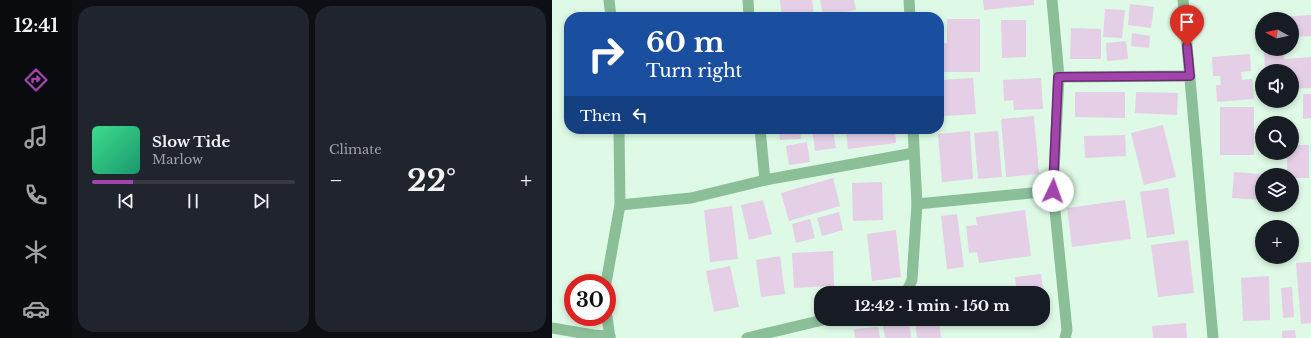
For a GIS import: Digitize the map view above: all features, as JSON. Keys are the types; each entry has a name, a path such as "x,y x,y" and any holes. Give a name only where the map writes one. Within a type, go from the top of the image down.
{"street":[{"path":"609,0 610,12"},
{"path":"748,0 749,12"},
{"path":"909,0 910,12"},
{"path":"1052,0 1058,77 1053,191 1067,330 1065,338"},
{"path":"1183,0 1214,338"},
{"path":"1058,77 1190,76"},
{"path":"608,274 620,205 619,134"},
{"path":"760,134 765,180"},
{"path":"909,286 912,280 917,204 913,134"},
{"path":"620,205 691,198 765,180 914,154"},
{"path":"917,204 1053,191"},
{"path":"747,338 814,322"},
{"path":"552,328 610,337 608,326"}],"building":[{"path":"780,0 812,0 813,12 781,12"},
{"path":"820,0 854,0 856,10 845,12 822,12"},
{"path":"983,0 1034,0 1034,5 984,10"},
{"path":"1130,4 1154,7 1151,28 1128,25"},
{"path":"1105,9 1125,10 1122,38 1103,37"},
{"path":"1311,15 1311,36 1299,37 1299,16"},
{"path":"947,19 980,19 980,72 944,72 944,43 947,43"},
{"path":"1001,20 1026,20 1026,57 1002,58"},
{"path":"1071,28 1101,29 1101,59 1070,59"},
{"path":"1132,33 1150,36 1149,48 1131,46"},
{"path":"1126,41 1128,59 1107,61 1106,43"},
{"path":"1250,54 1251,71 1241,72 1242,80 1252,79 1254,99 1217,102 1216,85 1221,85 1220,76 1213,76 1212,57"},
{"path":"1264,56 1284,56 1284,59 1311,57 1311,88 1299,89 1299,64 1265,64"},
{"path":"973,78 976,114 944,116 944,80"},
{"path":"1041,78 1043,109 1014,110 1013,100 1004,101 1003,80"},
{"path":"1075,92 1125,92 1125,118 1075,117"},
{"path":"1136,92 1178,93 1177,115 1135,113"},
{"path":"1303,94 1311,94 1311,118 1303,119"},
{"path":"1220,107 1254,107 1254,155 1220,155"},
{"path":"1034,116 1039,174 1006,177 1001,119"},
{"path":"1163,125 1176,177 1144,185 1131,133"},
{"path":"970,131 973,179 942,182 938,134"},
{"path":"998,131 1002,177 978,179 974,133"},
{"path":"779,134 800,134 801,139 780,140"},
{"path":"813,134 834,134 836,148 815,151"},
{"path":"846,134 895,134 896,143 848,149"},
{"path":"1125,135 1126,156 1085,158 1084,136"},
{"path":"807,142 810,162 789,165 786,146"},
{"path":"1299,145 1309,145 1309,178 1299,178 1299,168 1287,168 1287,160 1299,160"},
{"path":"1234,172 1255,174 1255,200 1232,198"},
{"path":"833,178 840,206 789,221 781,193"},
{"path":"882,182 883,220 853,221 852,183"},
{"path":"1168,188 1175,234 1147,238 1140,192"},
{"path":"763,200 772,234 749,240 741,205"},
{"path":"1125,200 1131,239 1072,247 1067,208"},
{"path":"732,206 738,259 710,262 704,210"},
{"path":"1025,210 1031,256 979,263 977,252 969,253 966,226 977,225 976,217"},
{"path":"839,212 843,230 822,236 817,218"},
{"path":"957,214 964,267 947,269 941,216"},
{"path":"810,219 815,238 796,243 792,224"},
{"path":"896,230 901,277 872,281 867,234"},
{"path":"1188,240 1194,293 1158,297 1151,245"},
{"path":"833,251 834,286 794,288 792,253"},
{"path":"780,256 785,294 761,297 756,260"},
{"path":"1311,262 1311,323 1301,324 1296,264"},
{"path":"730,266 739,307 714,312 706,271"},
{"path":"1041,274 1042,286 1016,286 1015,277"},
{"path":"1269,276 1270,320 1243,321 1241,278"},
{"path":"1292,287 1294,317 1283,318 1281,288"},
{"path":"1186,323 1187,338 1153,338 1152,326"},
{"path":"883,326 910,326 911,338 885,338"},
{"path":"916,326 940,326 941,338 917,338"},
{"path":"878,327 880,338 855,338 854,329"},
{"path":"1295,330 1296,338 1282,338 1282,331"}],"route":[{"path":"1053,191 1058,77 1190,76 1187,46"}]}
